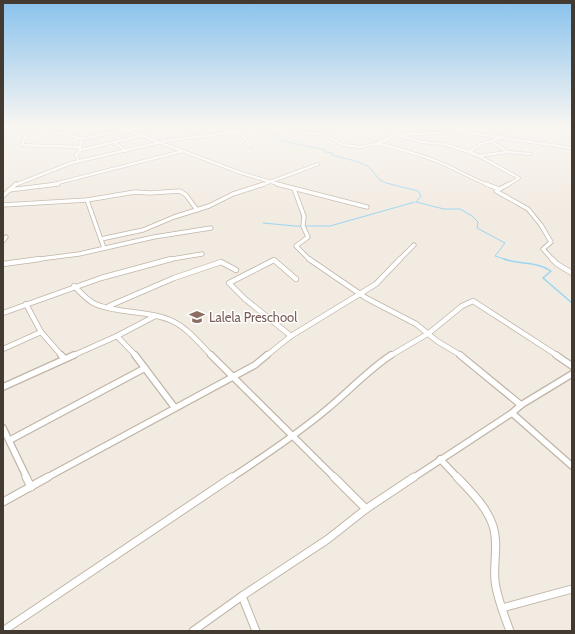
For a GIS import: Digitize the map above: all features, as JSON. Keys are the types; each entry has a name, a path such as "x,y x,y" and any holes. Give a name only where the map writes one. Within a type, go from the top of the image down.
{"street":[{"path":"76,156 78,159 77,162"},
{"path":"3,196 17,183 44,175 62,166 103,156"},
{"path":"9,190 58,184 166,156"},
{"path":"196,156 268,182 367,206"},
{"path":"419,156 454,169 467,177 499,189"},
{"path":"479,156 519,178 496,190 497,192 511,198 535,215 551,242 543,249 557,264 572,273"},
{"path":"101,239 138,232 174,217 197,210 233,194 318,164"},
{"path":"294,189 304,216 303,226 308,237 296,246 326,272 360,294 398,314 429,333 437,340 464,357 521,405"},
{"path":"3,205 87,200 134,192 145,193 182,191 197,210"},
{"path":"87,200 104,248"},
{"path":"3,264 79,254 154,237 211,228"},
{"path":"3,502 255,365 291,336 376,284 414,245"},
{"path":"3,313 74,286 136,266 165,259 202,254"},
{"path":"291,336 245,299 229,283 274,260 296,279"},
{"path":"108,306 174,278 221,262 236,270"},
{"path":"74,286 89,300 98,304 155,316 180,325 234,376 366,509"},
{"path":"3,631 270,452 325,411 389,356 429,333 462,306 473,301 521,334 534,339 572,366"},
{"path":"26,304 41,332 65,359"},
{"path":"3,387 117,336 155,316"},
{"path":"3,349 41,332"},
{"path":"117,336 140,360 174,408"},
{"path":"10,440 145,368"},
{"path":"193,631 242,596 328,540 366,509 512,413 521,405 572,374"},
{"path":"512,413 572,466"},
{"path":"3,428 31,487"},
{"path":"440,459 478,501 492,522 496,546 496,592 510,631"},
{"path":"502,608 572,589"},
{"path":"242,596 256,631"}],"waterway":[{"path":"334,156 368,166 380,180 386,183 418,191 421,196 416,202 444,209 460,209 472,216 478,222 477,228 505,243 495,256 504,259"},
{"path":"263,223 295,226 330,226 415,202"},
{"path":"504,259 534,264 551,271 543,278 572,303"}],"place":[{"name":"Lalela Preschool","path":"197,317"}]}
